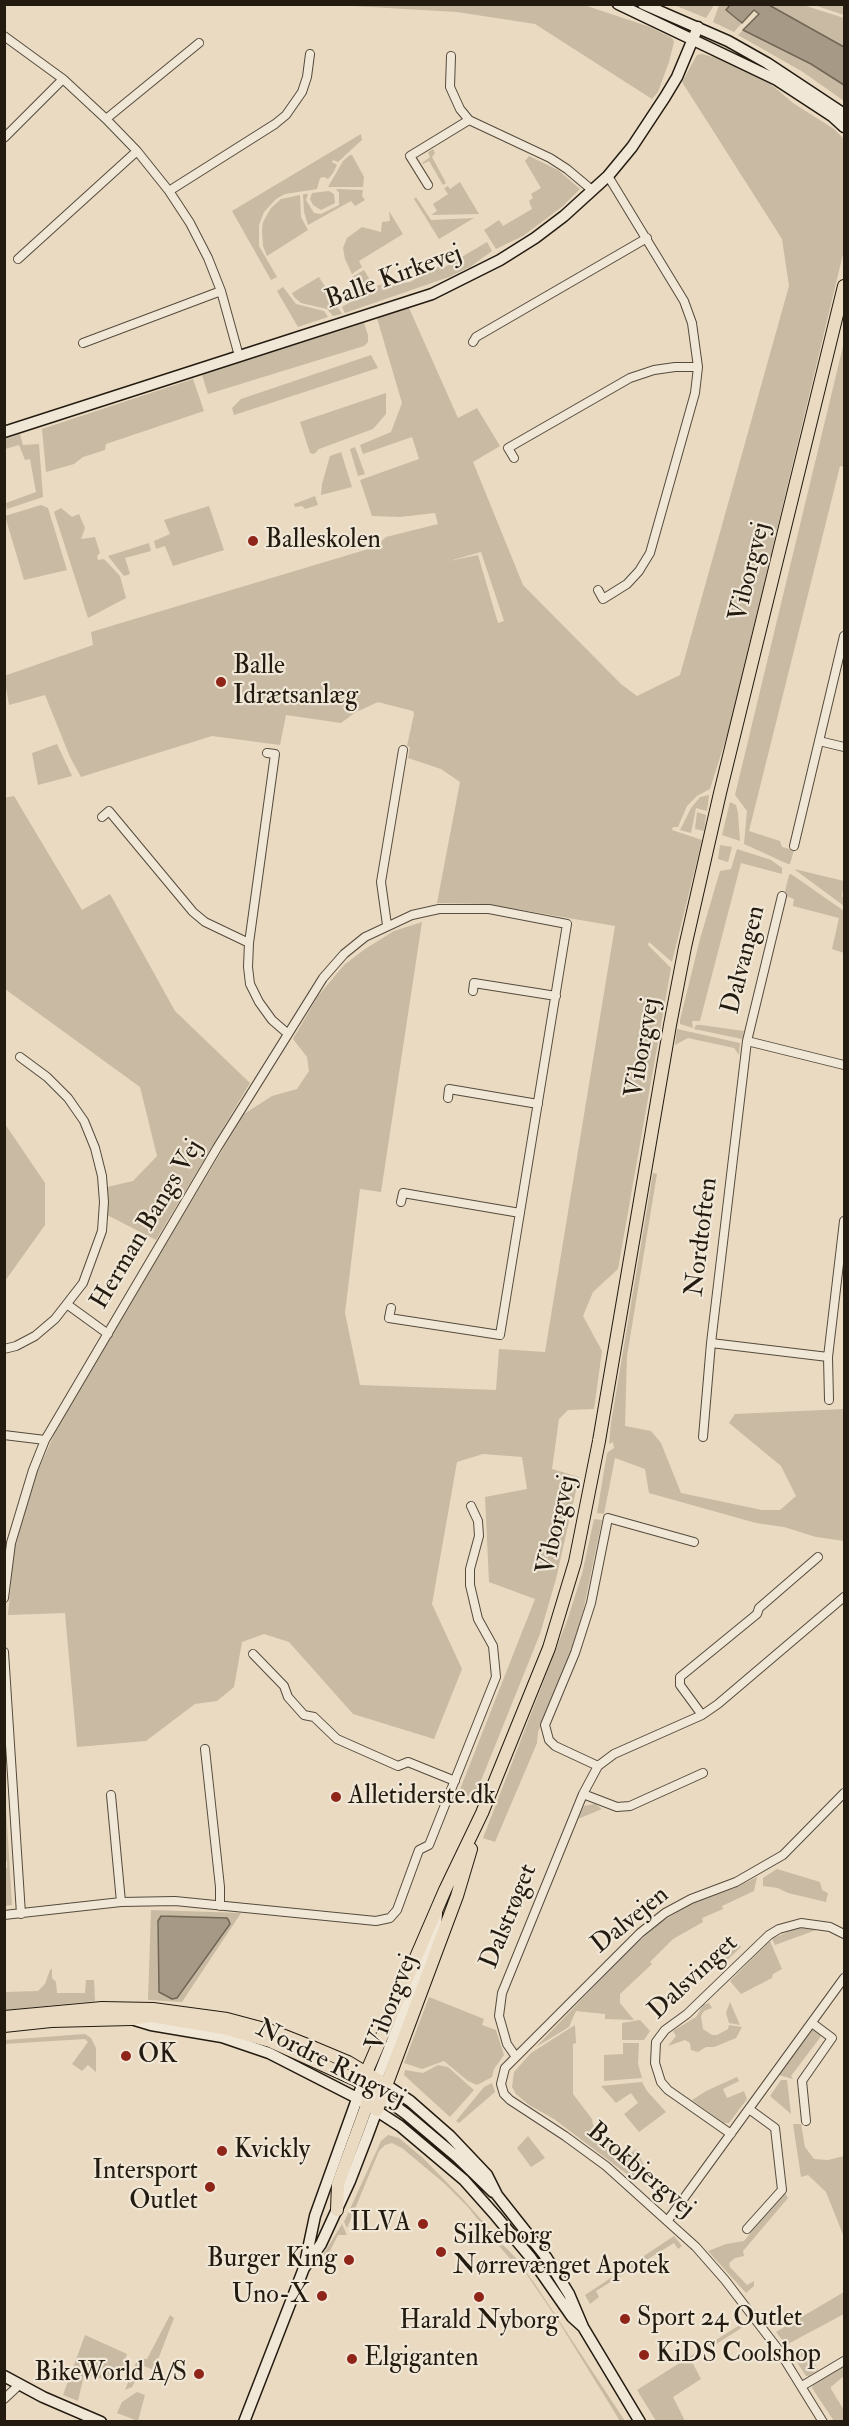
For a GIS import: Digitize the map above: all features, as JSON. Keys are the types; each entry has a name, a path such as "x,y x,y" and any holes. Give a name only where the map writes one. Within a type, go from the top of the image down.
{"main road":[{"name":"Viborgvej","path":"372,2092 438,1906 482,1813 549,1648 575,1562 597,1454 685,947 844,286"},
{"name":"Viborgvej","path":"372,2092 457,1896 482,1813"},
{"name":"Nordre Ringvej","path":"4,2017 102,2008 153,2009 193,2014 272,2031 348,2062 372,2092"},
{"path":"4,2026 151,2016 223,2028 270,2041 318,2062 372,2092 338,2184 337,2210"}],"street":[{"path":"618,4 750,66 803,96 844,127"},
{"path":"643,4 698,27 767,63 844,114"},
{"name":"Balle Kirkevej","path":"4,432 432,294 466,278 536,238 608,176 632,147 677,77 698,27"},
{"path":"4,36 63,79 106,119 169,191 190,223 221,291 239,356"},
{"path":"106,119 199,44"},
{"path":"169,191 286,115 302,92 307,77 310,54"},
{"path":"451,56 450,87 460,109 469,120 550,158 592,190"},
{"path":"4,138 63,79"},
{"path":"428,185 410,156 469,120"},
{"path":"18,259 136,151"},
{"path":"598,590 603,599 627,584 639,571 650,553 695,393 698,367 692,323 684,301 608,176"},
{"path":"473,342 476,338 647,238"},
{"path":"83,342 221,291"},
{"path":"514,458 508,448 630,378 654,370 698,367"},
{"path":"794,846 844,636"},
{"path":"819,741 844,747"},
{"path":"387,925 381,882 403,750"},
{"path":"267,753 275,754 249,943 250,984 266,1011 287,1033"},
{"path":"102,817 109,811 194,912 206,922 249,943"},
{"name":"Dalvangen","path":"782,896 747,1041 844,1065"},
{"name":"Herman Bangs Vej","path":"4,1598 11,1543 33,1470 45,1440 287,1033 323,978 344,954 365,937 412,915 439,909 467,907 489,909 567,924 500,1335 389,1318 391,1308"},
{"path":"473,991 474,983 556,996"},
{"name":"Nordtoften","path":"703,1437 711,1343 747,1041"},
{"path":"4,1349 35,1336 68,1305 83,1283 102,1231 104,1202 102,1176 95,1148 84,1121 68,1098 47,1077 20,1057"},
{"path":"447,1098 449,1089 538,1104"},
{"path":"401,1202 403,1193 520,1213"},
{"path":"829,1400 828,1357 844,1221"},
{"path":"68,1305 108,1334"},
{"path":"711,1343 828,1357"},
{"path":"4,1435 45,1440"},
{"path":"4,1915 121,1902 175,1901 376,1921 390,1918 397,1910 419,1850 429,1845 496,1677 493,1646 478,1619 470,1586 471,1569 479,1536 478,1521 471,1506"},
{"path":"598,1766 555,1746 549,1740 545,1725 575,1653 591,1604 608,1518 694,1542"},
{"path":"702,1715 680,1684 680,1677 757,1614 759,1608 819,1557"},
{"name":"Dalstrøget","path":"516,2057 507,2044 500,2016 502,1993 583,1794 598,1766 614,1754 702,1715 844,1597"},
{"path":"4,1652 21,1914"},
{"path":"253,1654 284,1686 288,1697 304,1715 314,1717 337,1739 398,1766 408,1762 455,1781"},
{"path":"205,1749 220,1887 220,1906"},
{"path":"583,1794 617,1807 630,1806 703,1773"},
{"name":"Dalvejen","path":"502,2090 502,2074 516,2057 640,1933 665,1913 691,1899 736,1882 783,1855 844,1793"},
{"path":"111,1795 121,1902"},
{"name":"Dalsvinget","path":"731,2134 668,2090 661,2082 655,2062 656,2042 665,2030 687,2014 769,1935 779,1929 801,1923 830,1927 844,1934"},
{"path":"668,2220 844,1978"},
{"path":"806,2121 802,2080 832,2038 812,2023"},
{"name":"Brokbjergvej","path":"502,2090 510,2100 606,2166 696,2247 778,2349 823,2421"},
{"name":"Nordre Ringvej","path":"372,2092 410,2101 450,2136 487,2175 497,2195 546,2258 569,2294 583,2327 640,2421"},
{"name":"Nordre Ringvej","path":"372,2092 430,2150 464,2180 531,2258 572,2317 583,2327"},
{"name":"Viborgvej","path":"244,2421 304,2268 315,2216 372,2092"},
{"path":"747,2229 782,2190 774,2128 749,2109"},
{"name":"Viborgvej","path":"304,2268 321,2244 337,2210"},
{"path":"802,2386 844,2361"},
{"path":"4,2376 84,2419 101,2421"},
{"path":"4,2399 18,2385"}],"shaded area":[{"path":"336,5 584,5 650,27 672,38 674,42 658,92 652,99 535,24 457,12"},
{"path":"674,5 714,5 706,18"},
{"path":"719,5 730,5 726,11 742,23 734,32 713,22"},
{"path":"730,5 769,5 844,47 844,85 811,64 743,30 759,14 754,10 742,23 726,10"},
{"path":"769,5 803,5 844,18 844,47"},
{"path":"814,5 839,5 844,7 844,15"},
{"path":"743,30 811,64 844,85 844,101 803,72 738,35"},
{"path":"702,54 721,59 765,79 793,103 834,129 844,139 844,250 729,729 710,789 697,796 687,806 678,827 673,827 672,830 702,840 672,962 649,942 648,945 671,968 618,1269 593,1292 583,1316 602,1351 594,1409 568,1410 559,1419 552,1469 579,1477 556,1579 540,1634 474,1798 459,1792 535,1599 489,1582 485,1497 527,1489 522,1457 483,1454 457,1462 432,1604 462,1669 434,1739 353,1714 289,1642 264,1634 242,1642 234,1687 217,1701 195,1704 146,1741 77,1747 65,1613 8,1615 15,1540 30,1488 63,1415 244,1114 272,1096 297,1089 309,1071 307,1057 293,1039 318,996 344,965 365,949 394,931 422,922 381,1192 360,1189 345,1313 360,1385 496,1390 499,1349 545,1352 615,926 487,904 437,903 460,782 441,769 408,758 410,747 407,746 413,711 378,702 356,712 341,723 286,715 280,745 212,736 81,777 70,757 45,695 9,705 4,676 93,645 91,632 375,547 386,537 438,524 435,513 400,517 372,516 360,480 419,459 412,437 363,454 360,445 391,432 402,403 377,318 409,308 458,418 477,408 500,446 473,462 523,585 621,684 637,696 680,675 789,286 782,239 682,82 697,55","holes":["481,552 504,621 498,623 478,555 449,561"]},
{"path":"361,134 362,140 338,162 333,160 332,162 337,165 333,173 328,179 320,178 317,189 285,194 276,199 264,212 259,225 259,246 277,277 271,280 232,211"},
{"path":"433,149 435,153 432,157 446,183 443,185 429,161 422,163 430,157 428,152"},
{"path":"350,155 364,177 363,187 328,187 343,161"},
{"path":"529,156 558,170 580,189 563,206 523,236 496,249 484,230 499,220 503,226 532,209 529,201 533,198 531,194 541,188 525,161"},
{"path":"460,182 479,214 431,215 437,211 433,204 448,194 444,188 448,186 450,189"},
{"path":"336,189 363,190 362,196 365,200 355,206 351,201 308,225 304,212 303,194 308,194 306,200 314,213 321,214 339,205 339,193"},
{"path":"329,191 334,194 335,203 321,210 313,205 310,199 312,193"},
{"path":"300,195 301,217 308,230 267,256 263,246 263,222 271,208 281,199"},
{"path":"416,197 431,220 474,218 439,239 414,199"},
{"path":"389,211 403,234 359,261 362,267 352,274 343,248 347,238 362,227 381,232 382,222 390,221"},
{"path":"487,242 492,251 470,267 449,277 345,313 342,307 379,285 410,282 441,265 443,268"},
{"path":"364,270 373,285 340,305 336,298 356,285 352,277"},
{"path":"319,277 342,314 333,316 327,309 301,303 294,297 292,293"},
{"path":"283,287 296,304 324,311 328,317 298,327 277,291"},
{"path":"364,323 368,342 364,346 208,394 202,375"},
{"path":"844,342 844,467 840,466 749,831 780,841 782,847 794,850 790,864 788,864 744,844 747,811 735,795"},
{"path":"371,355 378,368 234,415 232,408 241,399"},
{"path":"193,379 204,411 106,444 105,450 83,457 74,464 46,472 42,429"},
{"path":"386,393 386,414 373,429 319,449 314,454 310,453 300,422"},
{"path":"20,434 23,445 39,444 43,497 7,509 6,503 36,492 30,459 25,460 19,445 5,449 5,439"},
{"path":"355,447 365,474 358,476 350,449"},
{"path":"341,452 352,487 321,495 330,456"},
{"path":"315,496 318,505 305,509 302,506 295,507 294,504"},
{"path":"41,505 48,508 67,570 24,580 5,516"},
{"path":"209,506 224,550 173,566 165,546 156,549 154,541 170,534 164,520"},
{"path":"61,508 72,517 79,514 85,528 81,539 95,537 100,553 97,556 98,560 104,559 120,576 126,598 88,618 54,512"},
{"path":"149,543 151,551 125,558 130,574 124,576 108,556"},
{"path":"57,744 72,776 38,785 32,753"},
{"path":"709,795 707,811 696,808 691,833 680,830 691,808 700,797"},
{"path":"14,796 82,910 110,894 175,1011 250,1083 156,1240 107,1215 107,1187 133,1181 157,1156 140,1087 5,989 4,798"},
{"path":"730,802 736,805 740,841 722,835"},
{"path":"697,812 706,815 704,831 695,829"},
{"path":"720,845 732,847 728,862 718,859"},
{"path":"737,849 771,860 782,868 782,874 741,863 700,1021 692,1021 693,1028 680,1024 680,1020 720,871 731,869"},
{"path":"794,869 844,881 842,896 844,906"},
{"path":"791,874 844,911 844,953 832,949 839,918 793,906 794,899 784,895"},
{"path":"696,1025 744,1031 742,1039 694,1029"},
{"path":"677,1029 740,1043 739,1055 734,1048 688,1038 675,1045"},
{"path":"5,1124 45,1183 45,1225 5,1281"},
{"path":"653,1173 657,1174 627,1356 625,1426 651,1431 661,1443 681,1493 762,1510 780,1510 796,1496 781,1466 729,1423 735,1414 844,1409 844,1541 756,1523 649,1493 645,1469 615,1458 604,1514 597,1513 607,1453 614,1448 613,1442 609,1444 611,1423"},
{"path":"594,1519 602,1520 574,1643 538,1732 537,1743 495,1842 483,1838 568,1618 582,1574"},
{"path":"5,1790 12,1905 5,1906 7,1861 4,1861"},
{"path":"595,1804 602,1809 578,1819 584,1806"},
{"path":"777,1869 820,1882 822,1890 828,1893 826,1902 763,1886 763,1878"},
{"path":"757,1877 754,1891 722,1906 723,1909 702,1918 703,1922 673,1939 650,1962 652,1964 620,1994 620,2003 634,2020 605,2019 605,2014 576,2011 569,2027 536,2047 630,1949 661,1922 693,1903 735,1888"},
{"path":"151,1910 241,1913 182,2002 148,2000"},
{"path":"161,1916 227,1918 230,1924 177,1998 172,1999 159,1992 158,1921"},
{"path":"811,1926 819,1929 775,1945 772,1939 796,1928"},
{"path":"770,1941 782,1969 773,1974 772,1978 741,1994 730,1981"},
{"path":"737,1942 741,1947 717,1970 706,1959"},
{"path":"52,1969 52,1978 56,1982 57,1993 85,1993 86,1980 94,1980 95,2001 5,2010 5,1992 38,1991 45,1984"},
{"path":"429,1997 484,2019 482,2025 496,2030 504,2055 494,2069 492,2077 477,2085 468,2081 444,2061 422,2069 404,2063"},
{"path":"730,2002 740,2025 729,2023 726,2013"},
{"path":"709,2003 712,2008 704,2011 701,2016 703,2029 712,2035 717,2035 728,2029 729,2025 742,2027 736,2038 714,2047 706,2047 698,2052 691,2050 690,2043 685,2040 668,2046 676,2036 673,2031 696,2017 703,2005"},
{"path":"640,2020 650,2031 644,2040 622,2040 622,2023"},
{"path":"575,2025 573,2094 592,2119 593,2125 622,2160 636,2149 644,2165 643,2169 632,2178 554,2119 529,2105 516,2094 512,2087 514,2072 531,2053"},
{"path":"815,2029 822,2035 791,2076 793,2079 779,2075 812,2030"},
{"path":"85,2034 91,2038 96,2048 96,2072 88,2065 82,2071 72,2064 88,2042 85,2039 5,2044 5,2040"},
{"path":"623,2043 639,2043 638,2064 642,2078 604,2081 604,2055 623,2054"},
{"path":"438,2065 448,2067 474,2090 450,2117 404,2075 405,2070 423,2073"},
{"path":"737,2077 739,2081 723,2089 727,2098 744,2091 747,2099 729,2123 724,2123 692,2100 706,2091"},
{"path":"781,2080 787,2080 791,2114 770,2096"},
{"path":"642,2082 666,2112 639,2132 624,2114 638,2103 631,2093 616,2103 601,2086"},
{"path":"492,2083 495,2092 459,2123 456,2121 484,2087"},
{"path":"793,2124 801,2124 805,2147 814,2159 828,2160 844,2156 844,2237 826,2192 808,2175 801,2177"},
{"path":"388,2135 399,2138 423,2158 494,2234 493,2239 468,2207 445,2184 402,2148 392,2143 385,2145 379,2151 347,2228 344,2222 381,2141"},
{"path":"528,2136 545,2158 531,2167 517,2148"},
{"path":"784,2191 788,2198 743,2251 744,2256 735,2258 729,2263 747,2285 754,2281 754,2286 746,2293 708,2251 726,2244 744,2241"},
{"path":"342,2224 347,2235 338,2235 328,2255 326,2265 319,2261"},
{"path":"674,2236 682,2246 678,2249 674,2243 596,2291 599,2297 590,2304 585,2295"},
{"path":"503,2245 515,2257 535,2284 625,2421 620,2421 557,2319 521,2266 514,2263 499,2246"},
{"path":"844,2292 844,2314 786,2345 776,2332"},
{"path":"170,2315 174,2318 154,2370 144,2366 132,2387 125,2390 138,2358 147,2359"},
{"path":"746,2321 746,2325 691,2360 701,2379 673,2397 685,2421 656,2421 637,2390"},
{"path":"85,2335 127,2354 118,2382 84,2375 78,2401 63,2395"},
{"path":"800,2347 809,2354 818,2370 809,2376 806,2376 791,2353"},
{"path":"843,2366 844,2376 831,2389 844,2410 844,2421 834,2421 812,2388 813,2385"},
{"path":"137,2392 145,2395 138,2421 117,2413 122,2402"}],"place":[{"name":"Balleskolen","path":"253,541"},
{"name":"Balle Idrætsanlæg","path":"221,682"},
{"name":"Alletiderste.dk","path":"336,1797"},
{"name":"OK","path":"126,2056"},
{"name":"Kvickly","path":"222,2151"},
{"name":"Intersport Outlet","path":"210,2187"},
{"name":"ILVA","path":"423,2224"},
{"name":"Silkeborg Nørrevænget Apotek","path":"441,2252"},
{"name":"Burger King","path":"349,2260"},
{"name":"Uno-X","path":"322,2296"},
{"name":"Harald Nyborg","path":"479,2297"},
{"name":"Sport 24 Outlet","path":"625,2319"},
{"name":"KiDS Coolshop","path":"644,2355"},
{"name":"Elgiganten","path":"352,2359"},
{"name":"BikeWorld A/S","path":"199,2374"}]}
